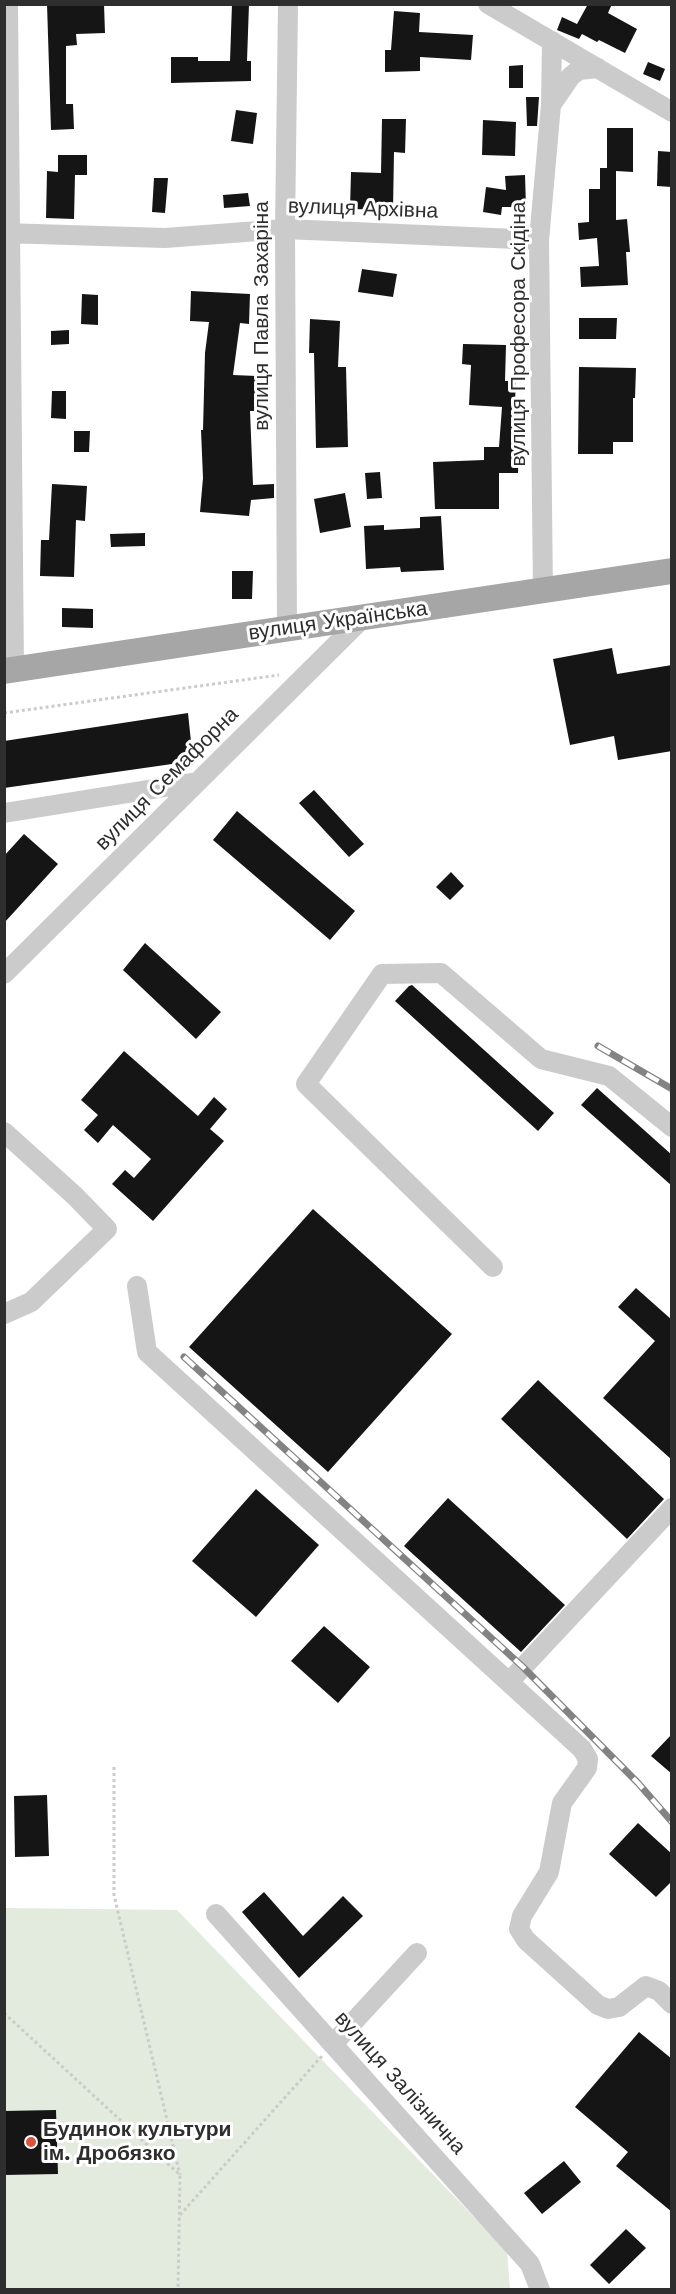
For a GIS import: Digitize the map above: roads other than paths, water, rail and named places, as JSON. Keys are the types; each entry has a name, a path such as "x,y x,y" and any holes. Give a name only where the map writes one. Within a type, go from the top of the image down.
{"main road":[{"name":"вулиця Українська","path":"9,671 287,627 363,618 672,571"}],"street":[{"path":"8,4 9,671"},
{"name":"вулиця Павла Захаріна","path":"287,627 285,229 288,4"},
{"path":"488,4 672,112"},
{"name":"вулиця Професора Скідіна","path":"543,591 539,240 551,105 552,41"},
{"path":"551,105 571,76 579,70 598,68"},
{"name":"вулиця Архівна","path":"8,233 165,238 285,229 539,240"},
{"name":"вулиця Семафорна","path":"4,974 363,618"},
{"path":"4,813 197,782"},
{"path":"493,1266 306,1084 382,974 441,973 541,1059 609,1076 672,1127"},
{"path":"4,1132 75,1196 107,1229 31,1302 4,1314"},
{"path":"137,1286 147,1352 582,1749 588,1759 587,1768 562,1803 549,1872 522,1916 519,1929 526,1940 598,2005 608,2009 619,2007 646,1986 659,1991 672,2004"},
{"path":"509,1682 672,1508"},
{"name":"вулиця Залізнична","path":"216,1914 530,2264 540,2289"},
{"path":"333,2044 417,1953"}],"railway":[{"path":"598,1046 672,1089"},
{"path":"184,1357 523,1667 638,1783 672,1822"}],"place":[{"name":"Будинок культури ім. Дробязко","path":"31,2142"}]}
